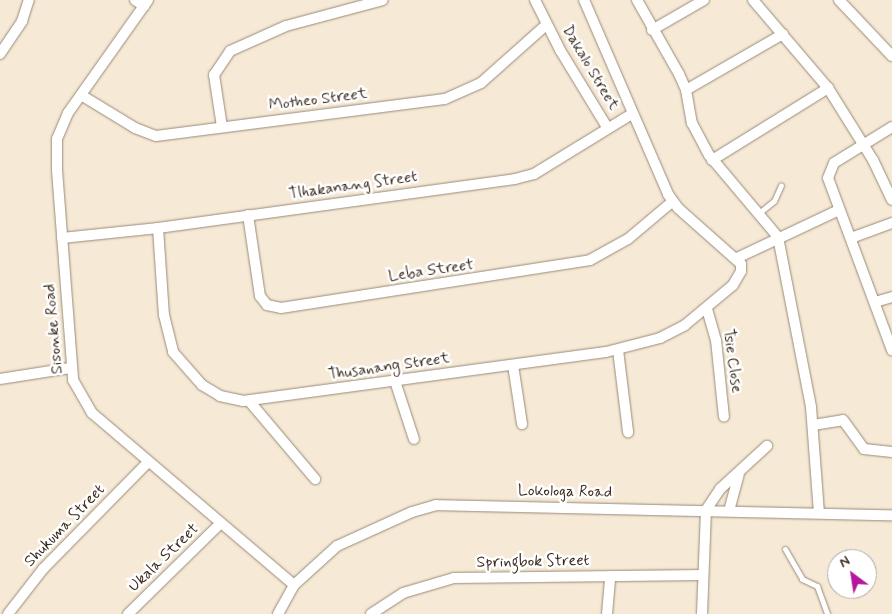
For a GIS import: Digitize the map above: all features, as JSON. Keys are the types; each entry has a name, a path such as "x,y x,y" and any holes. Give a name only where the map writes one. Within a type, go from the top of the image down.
{"street":[{"path":"0,54 22,20 29,0"},
{"path":"222,128 214,75 230,50 286,26 383,0"},
{"name":"Dakalo Street","path":"534,0 546,25 607,127"},
{"name":"Dakalo Street","path":"584,0 632,114 672,202 736,258"},
{"path":"637,0 686,90 692,123 712,160 778,237 813,424 819,513"},
{"path":"652,30 704,0"},
{"path":"753,0 828,88 864,144 892,200"},
{"path":"839,0 892,56"},
{"name":"Sisonke Road","path":"142,2 68,113 57,140 70,368 77,392 92,414 147,463 294,585"},
{"name":"Motheo Street","path":"81,95 135,128 156,136 444,98 481,83 546,25"},
{"path":"686,90 783,34"},
{"path":"712,160 828,88"},
{"name":"Tlhakanang Street","path":"62,238 158,228 515,179 542,169 607,127 632,114"},
{"path":"892,127 829,169 828,178 892,350"},
{"name":"Leba Street","path":"248,216 260,296 267,305 281,308 590,260 628,239 672,202"},
{"path":"736,258 839,210"},
{"path":"851,238 892,224"},
{"name":"Thusanang Street","path":"158,228 164,316 173,352 208,388 220,396 250,402 618,350 660,338 707,309 733,285 741,271 736,258"},
{"path":"875,302 892,297"},
{"name":"Tsie Close","path":"707,309 716,340 724,417"},
{"path":"618,350 628,432"},
{"path":"514,365 522,424"},
{"path":"0,379 70,368"},
{"path":"395,381 414,439"},
{"path":"250,402 315,479"},
{"path":"813,424 843,420 864,449 892,452"},
{"path":"702,614 706,510 720,489 767,446"},
{"name":"Shukuma Street","path":"8,614 38,575 147,463"},
{"path":"729,511 738,474"},
{"name":"Lokologa Road","path":"278,614 294,585 352,537 436,505 706,510 892,516"},
{"name":"Ukala Street","path":"128,614 221,523"},
{"name":"Springbok Street","path":"371,614 403,593 454,578 703,575"},
{"path":"607,614 610,576"}],"lane":[{"path":"759,213 774,201 781,185"},
{"path":"784,549 802,579 817,586 827,614"}]}
